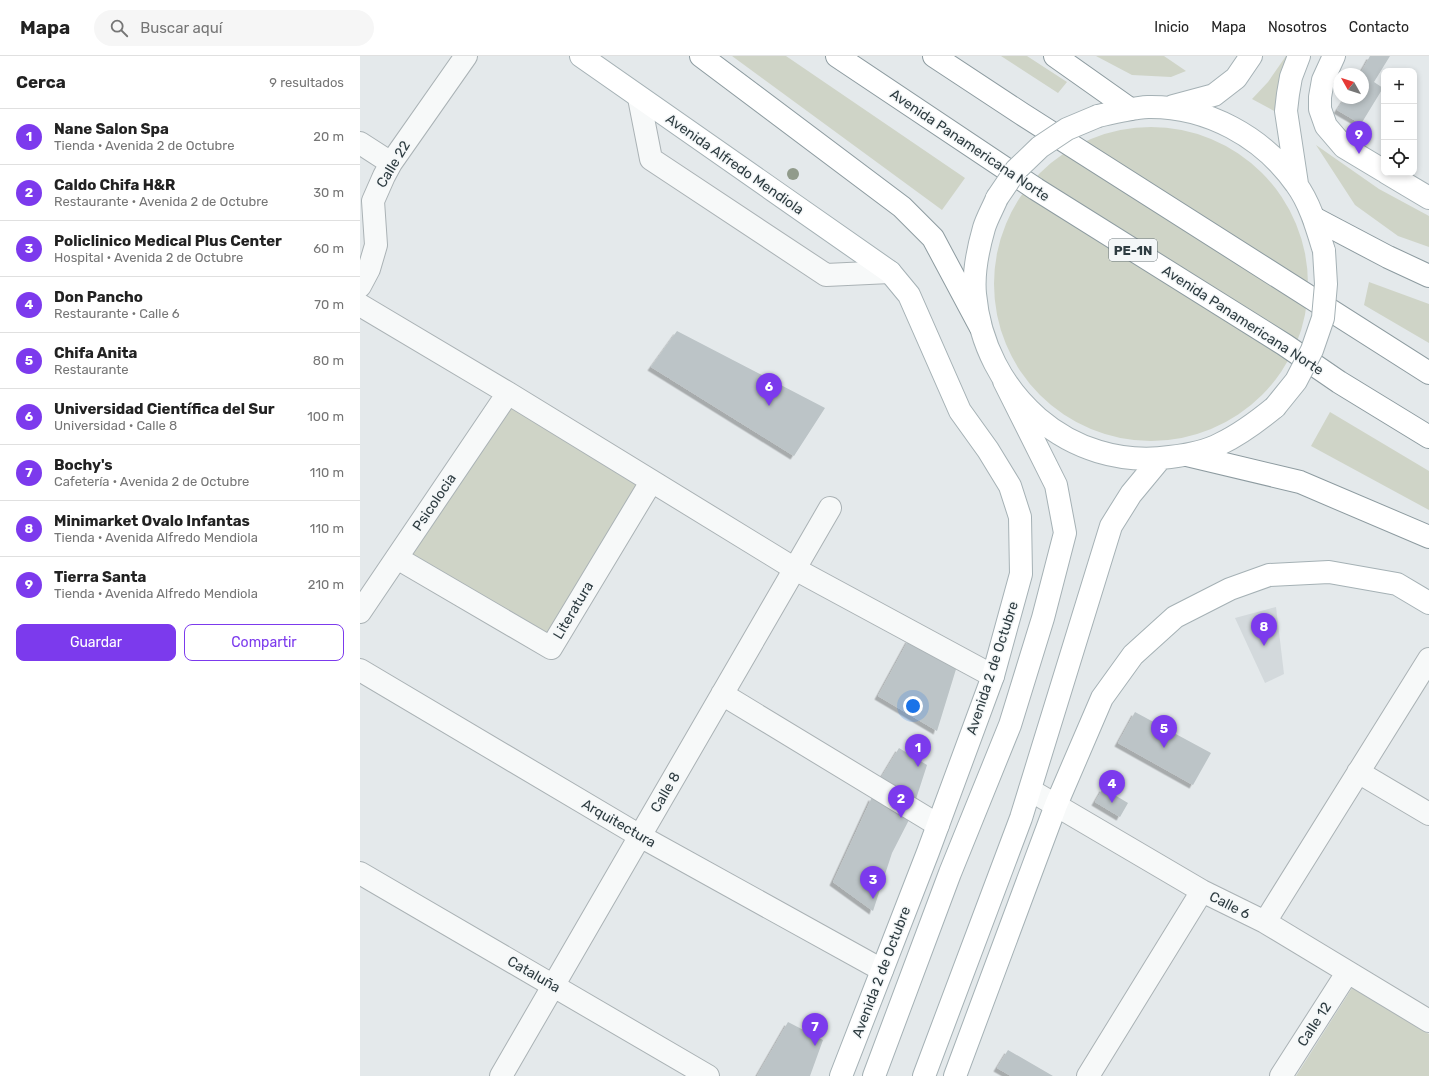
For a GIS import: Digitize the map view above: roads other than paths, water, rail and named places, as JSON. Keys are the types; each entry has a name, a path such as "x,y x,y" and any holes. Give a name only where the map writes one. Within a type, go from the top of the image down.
{"main road":[{"name":"Avenida Alfredo Mendiola","path":"581,56 890,272"},
{"path":"701,56 907,212 933,238 980,326 990,354 1004,381 1023,405 1046,425 1073,441 1102,452 1132,458 1160,458 1187,455 1219,445 1249,428 1275,407 1296,380 1312,350 1323,318 1326,284 1324,251 1314,218 1297,184 1277,160 1254,140 1227,124 1198,114 1168,108 1130,109 1098,116 1067,129 1040,147 1016,170 997,198 984,228 976,260 975,293 980,326"},
{"name":"Avenida Panamericana Norte","path":"837,56 1036,189 1285,345 1339,382 1429,437"},
{"path":"934,56 1022,114 1429,373"},
{"path":"1055,56 1130,109"},
{"path":"1168,108 1214,95 1236,78 1251,56"},
{"path":"1297,184 1286,111 1291,77 1299,56"},
{"path":"1334,56 1323,80 1320,97 1320,109 1326,126 1344,148 1381,169"},
{"path":"1392,176 1429,198"},
{"path":"1314,218 1388,257 1429,276"},
{"name":"Avenida 2 de Octubre","path":"841,1076 938,825 993,676 1021,574 1020,517 1010,486 988,450 960,411 909,295 890,272"},
{"name":"Avenida 2 de Octubre","path":"874,1076 950,873 1010,726 1043,618 1065,533 1056,485 1004,381"},
{"path":"1187,455 1300,482 1429,538"},
{"path":"924,1076 1021,818 1111,526 1131,494 1160,458"},
{"path":"955,1076 1056,806 1074,763 1102,698 1133,655 1174,617 1230,589 1269,575 1329,572 1397,584 1429,603"},
{"path":"983,702 1014,711"}],"street":[{"name":"Calle 22","path":"360,286 369,269 376,245 373,220 373,201 384,176 391,163 466,56"},
{"path":"639,98 651,159 826,275 890,272"},
{"path":"360,142 391,163"},
{"path":"360,305 508,393 795,569 993,676"},
{"name":"Psicolocia","path":"360,612 508,393"},
{"name":"Literatura","path":"397,558 551,648 651,482"},
{"name":"Calle 8","path":"501,1076 830,508"},
{"path":"1265,922 1429,659"},
{"name":"Arquitectura","path":"360,670 640,836 882,970"},
{"path":"722,694 938,825"},
{"path":"1358,772 1429,814"},
{"name":"Calle 6","path":"1030,790 1202,891 1265,922 1347,973 1429,1021"},
{"name":"Cataluña","path":"360,873 708,1076"},
{"path":"1088,1076 1202,891"},
{"name":"Calle 12","path":"1281,1076 1347,973"}],"place":[{"name":"Tierra Santa","path":"1359,154"},
{"name":"Universidad Científica del Sur","path":"769,406"},
{"name":"Minimarket Ovalo Infantas","path":"1264,646"},
{"name":"Chifa Anita","path":"1164,748"},
{"name":"Nane Salon Spa","path":"918,767"},
{"name":"Don Pancho","path":"1112,803"},
{"name":"Caldo Chifa H&R","path":"901,818"},
{"name":"Policlinico Medical Plus Center","path":"873,899"},
{"name":"Bochy's","path":"815,1046"}]}
